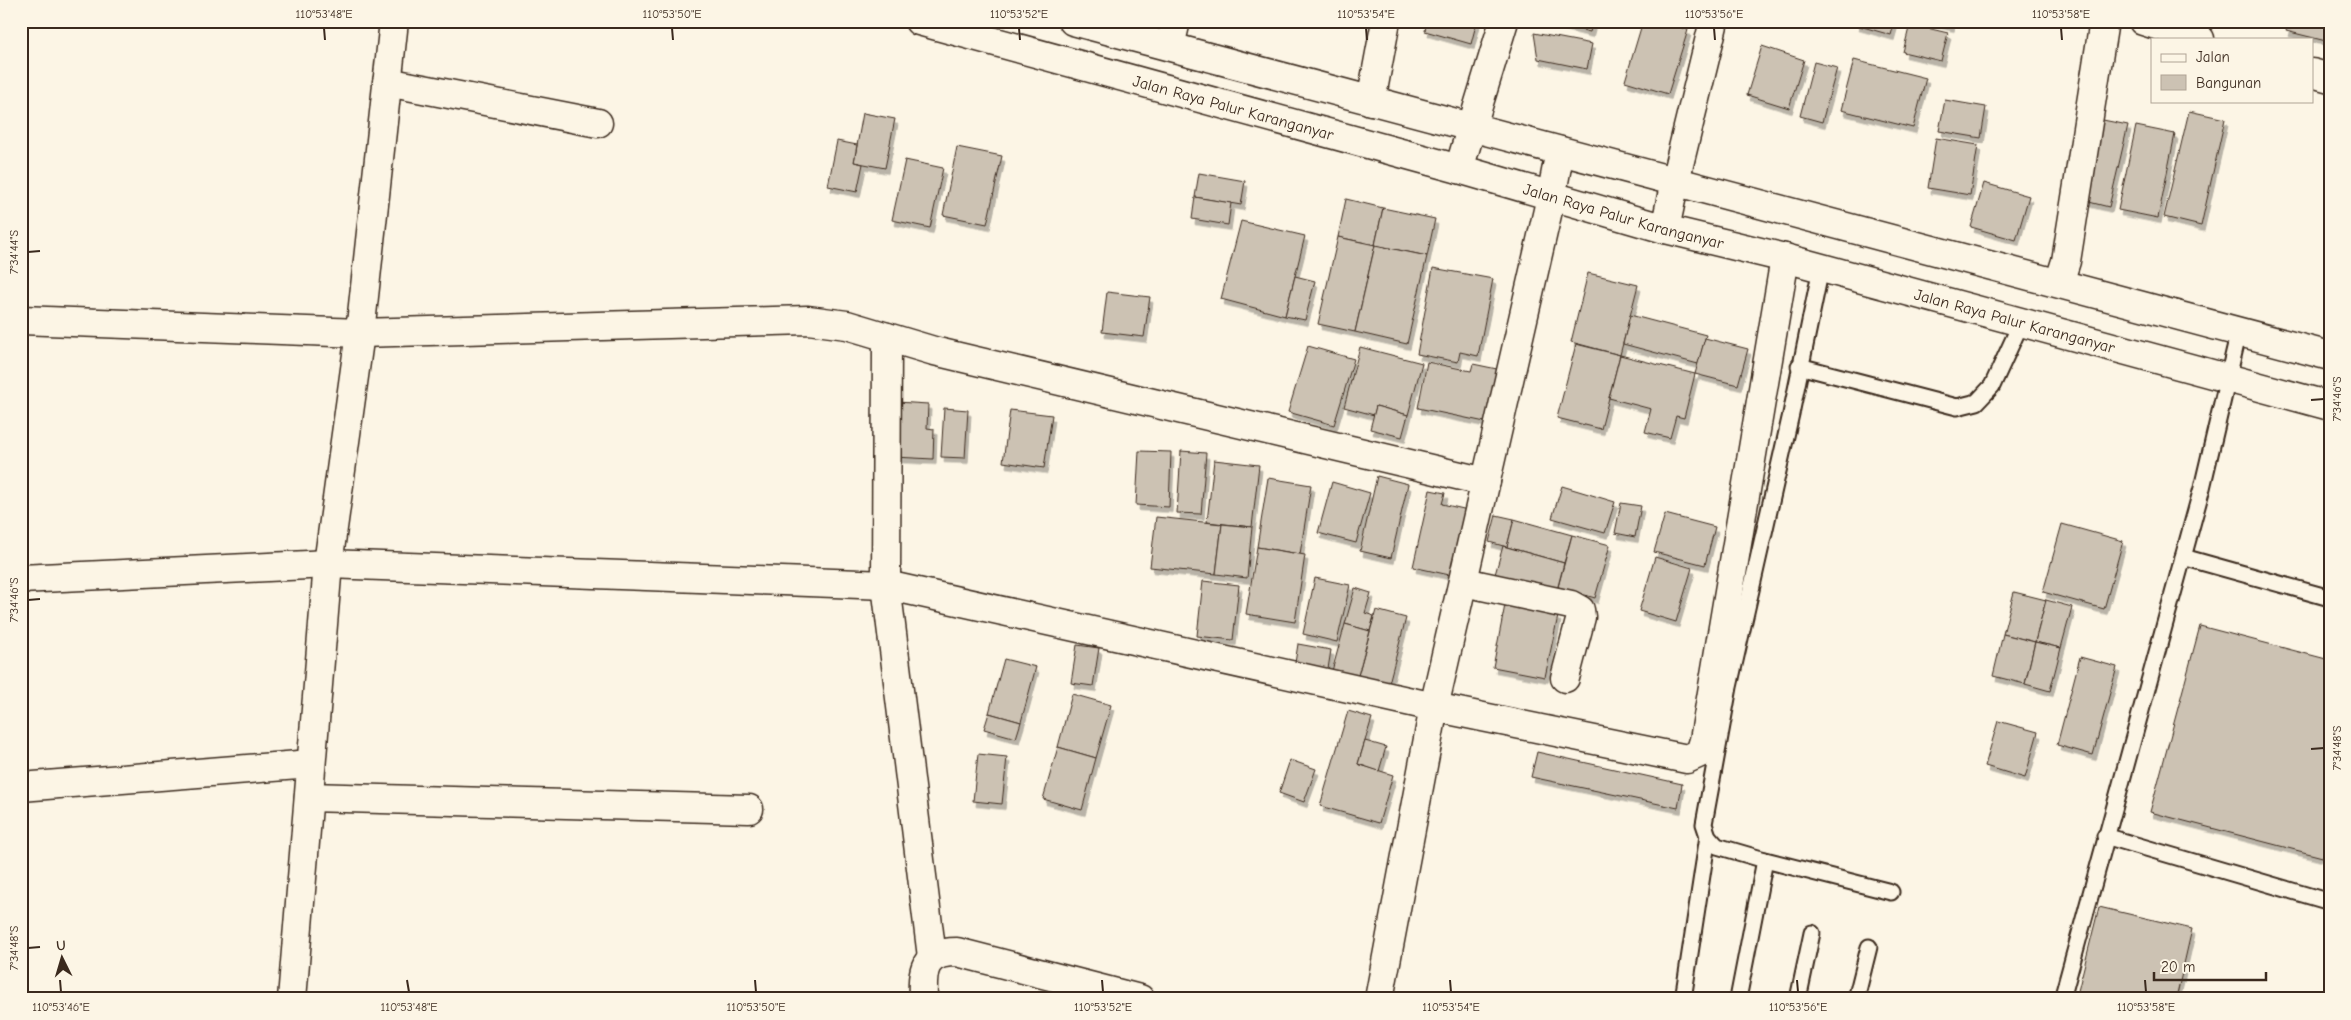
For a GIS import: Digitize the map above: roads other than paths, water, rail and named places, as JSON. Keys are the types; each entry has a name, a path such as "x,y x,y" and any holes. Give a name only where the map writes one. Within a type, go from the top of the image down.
{"street":[{"path":"292,999 328,564 360,333 394,21"},
{"name":"Jalan Raya Palur Karanganyar","path":"919,21 1459,170 1547,219 1665,229 1785,258 2021,323 2226,390 2330,406"},
{"path":"1073,21 1173,34 1371,101 1472,126 2330,356"},
{"path":"1361,143 1386,21"},
{"path":"1459,170 1504,21"},
{"path":"1665,229 1714,21"},
{"path":"2060,283 2066,261 2104,21"},
{"path":"2143,21 2197,38"},
{"path":"2314,74 2330,78"},
{"path":"387,82 598,123"},
{"path":"1378,999 1434,707 1547,219 1560,151"},
{"path":"21,579 328,564 886,585 1434,707 1687,759 1700,753 1704,740 1785,258"},
{"path":"21,320 360,333 808,320 848,324 944,353 1486,482"},
{"path":"887,337 886,585 932,957"},
{"path":"1464,582 1571,605 1580,610 1581,617 1565,678"},
{"path":"21,787 311,764"},
{"path":"309,797 748,810"},
{"path":"923,999 925,968 932,957 942,952 957,952 1140,999"}],"lane":[{"path":"1820,268 1799,366 1791,414 1729,687 1704,824 1708,836 1717,846 1891,892"},
{"path":"1799,366 1956,407 1977,402 1992,386 2021,323"},
{"path":"2062,999 2105,836 2183,557 2226,390 2239,331"},
{"path":"2183,557 2330,598"},
{"path":"1683,999 1708,836"},
{"path":"2105,836 2330,902"},
{"path":"1738,999 1765,860"},
{"path":"1798,999 1812,933"},
{"path":"1856,999 1869,947"}]}
